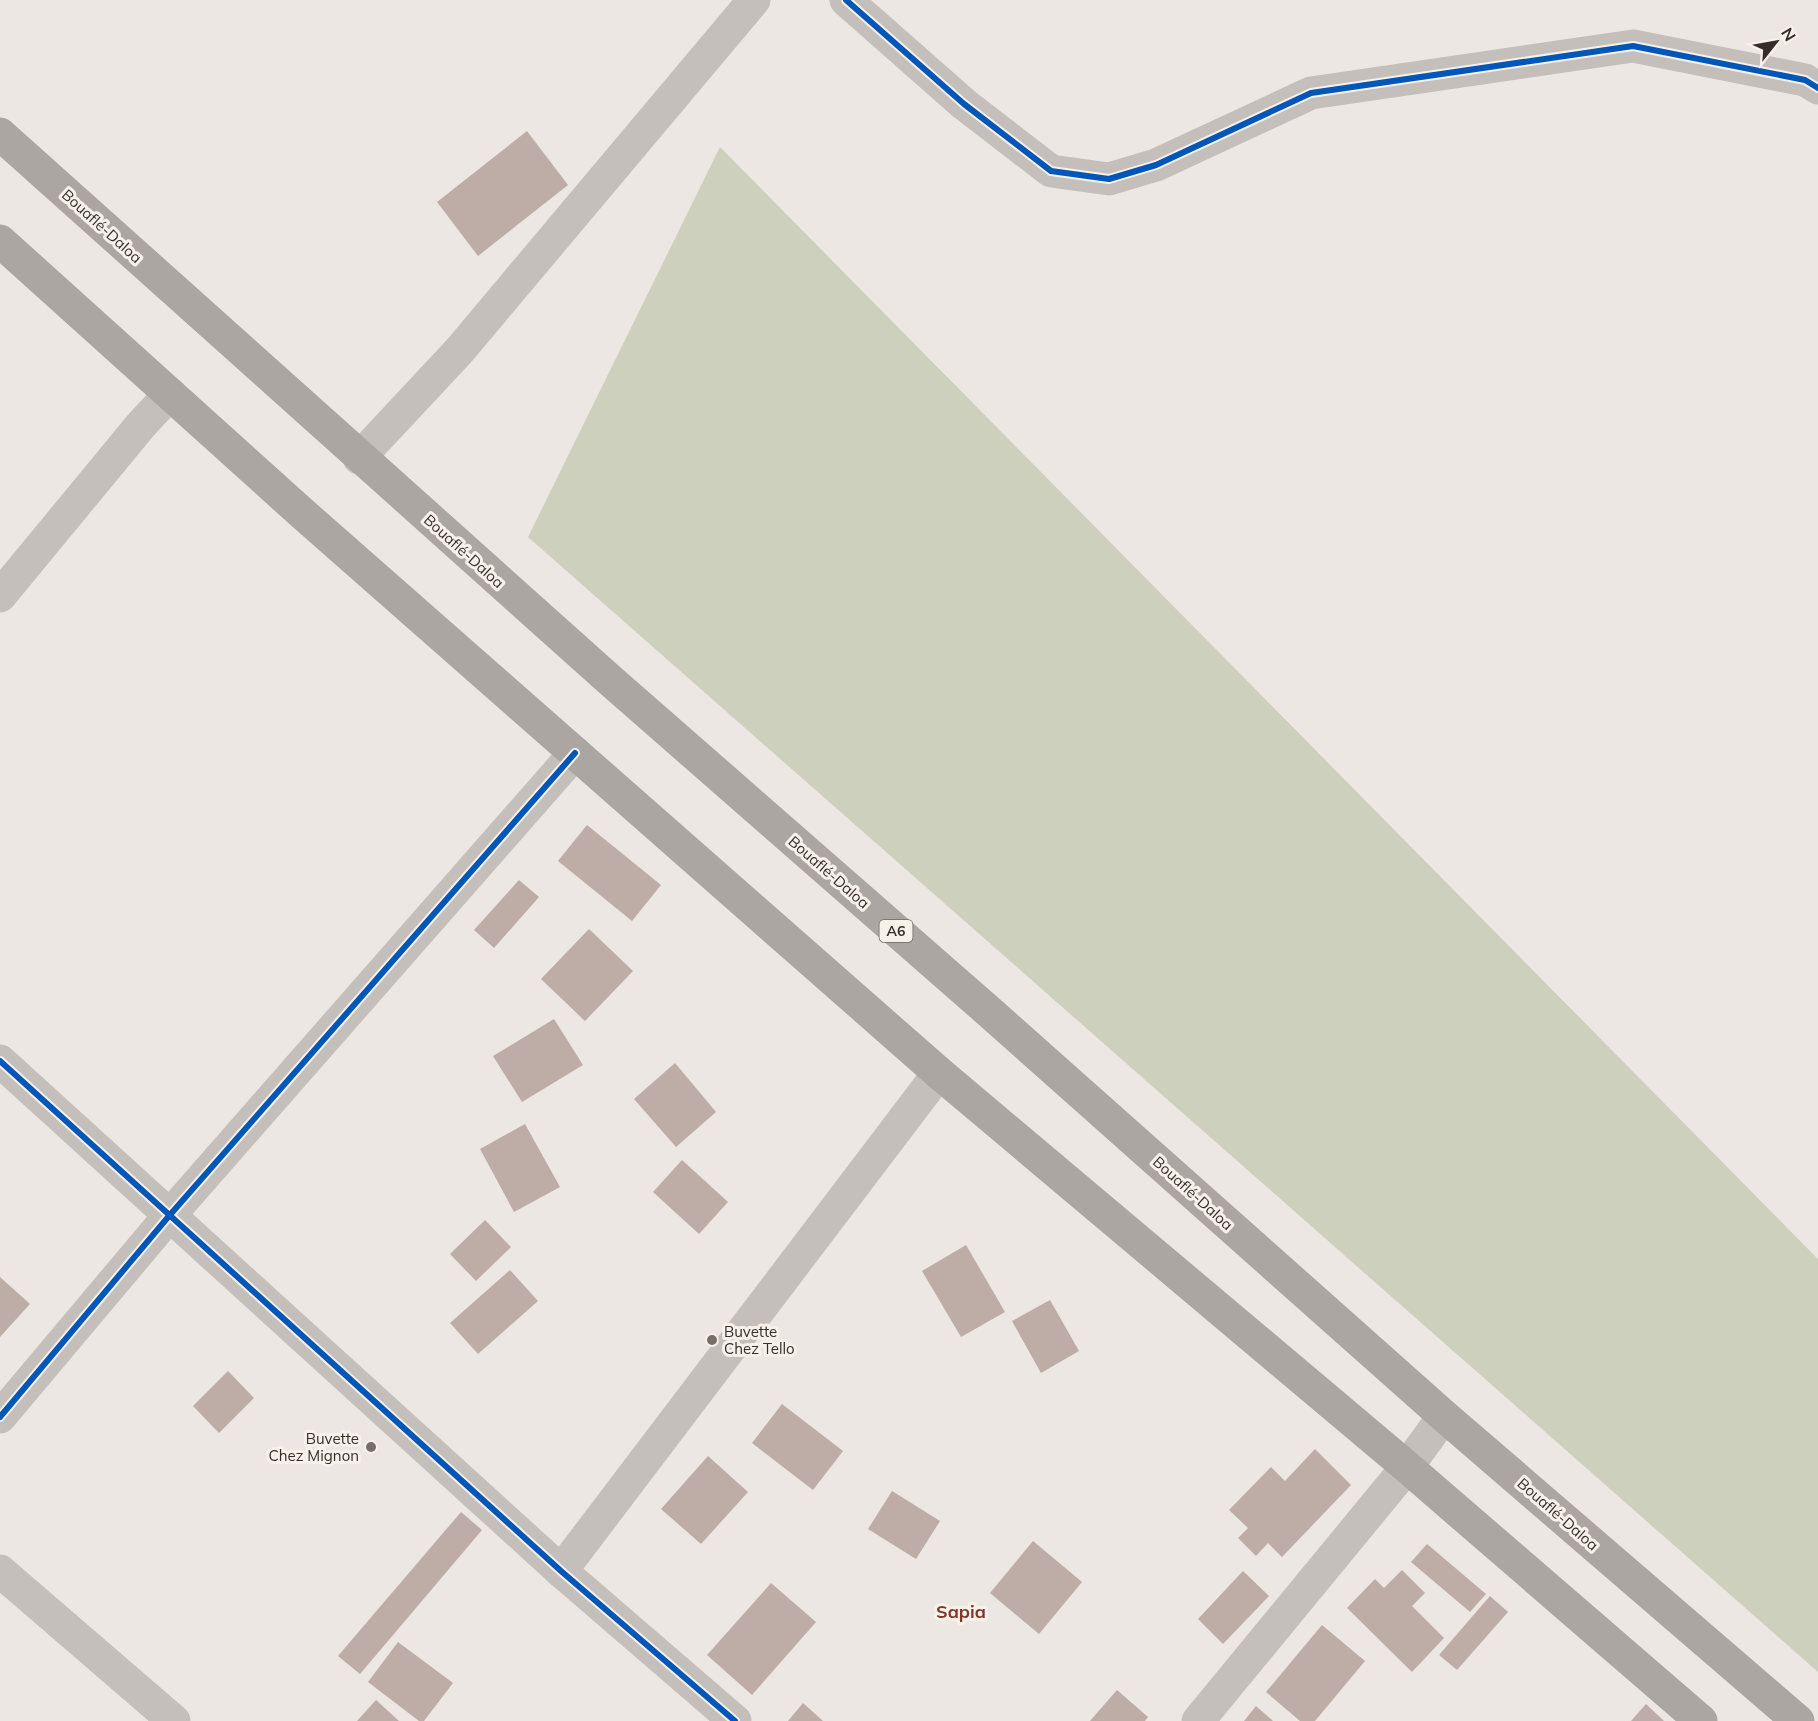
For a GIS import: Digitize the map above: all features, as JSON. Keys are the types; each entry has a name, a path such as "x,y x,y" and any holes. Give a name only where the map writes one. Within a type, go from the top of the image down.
{"highway":[{"name":"Bouaflé-Daloa","path":"0,134 359,458 611,681 994,1016 1444,1416 1798,1721"},
{"path":"0,241 575,753 939,1073 1407,1467 1701,1721"}],"street":[{"path":"359,458 459,351 754,0"},
{"path":"846,0 964,104 1051,171 1109,179 1156,165 1311,93 1633,46 1805,80 1818,88"},
{"path":"0,596 141,425 170,394"},
{"path":"0,1417 169,1216 575,753"},
{"path":"0,1061 561,1571 735,1721"},
{"path":"561,1571 939,1073"},
{"path":"1198,1721 1407,1467 1444,1416"},
{"path":"0,1571 174,1721"}],"green space":[{"path":"720,147 1818,1259 1818,1672 528,537"}],"building":[{"path":"527,131 568,185 478,256 437,202"},
{"path":"587,825 661,885 632,921 558,861"},
{"path":"519,880 539,897 494,948 474,930"},
{"path":"589,929 633,971 585,1021 541,979"},
{"path":"554,1019 583,1065 522,1102 493,1056"},
{"path":"675,1063 716,1112 676,1147 634,1099"},
{"path":"525,1124 560,1187 514,1212 480,1149"},
{"path":"682,1160 728,1202 699,1234 653,1192"},
{"path":"485,1220 511,1247 476,1281 450,1254"},
{"path":"966,1245 1005,1312 961,1337 922,1271"},
{"path":"510,1270 538,1301 478,1354 450,1323"},
{"path":"0,1277 30,1304 0,1337"},
{"path":"1050,1300 1079,1351 1041,1373 1012,1321"},
{"path":"228,1371 254,1398 219,1433 193,1406"},
{"path":"782,1404 843,1451 813,1490 752,1443"},
{"path":"1315,1449 1351,1485 1282,1557 1268,1543 1256,1556 1238,1538 1248,1528 1229,1510 1271,1467 1285,1481"},
{"path":"708,1456 748,1492 701,1544 661,1509"},
{"path":"892,1491 940,1521 916,1559 868,1529"},
{"path":"461,1512 482,1530 360,1674 338,1656"},
{"path":"1033,1541 1082,1582 1039,1634 990,1593"},
{"path":"1427,1544 1486,1594 1470,1612 1411,1562"},
{"path":"1402,1570 1425,1593 1412,1606 1444,1638 1412,1672 1347,1608 1375,1579 1384,1588"},
{"path":"1243,1571 1269,1596 1223,1644 1198,1619"},
{"path":"771,1583 816,1622 752,1695 707,1655"},
{"path":"1490,1596 1508,1612 1457,1670 1439,1655"},
{"path":"1322,1625 1365,1661 1315,1721 1300,1721 1266,1692"},
{"path":"398,1642 453,1683 424,1721 419,1721 368,1682"},
{"path":"1117,1690 1148,1717 1145,1721 1090,1721"},
{"path":"376,1700 399,1721 357,1721"},
{"path":"803,1703 823,1721 788,1721"},
{"path":"1646,1704 1664,1721 1631,1721"},
{"path":"1256,1706 1273,1721 1244,1721"}],"cycle path":[{"path":"846,0 964,104 1051,171 1109,179 1156,165 1311,93 1633,46 1805,80 1818,88"},
{"path":"0,1417 169,1216 575,753"},
{"path":"0,1061 561,1571 735,1721"}],"place":[{"name":"Buvette Chez Tello","path":"712,1340"},
{"name":"Buvette Chez Mignon","path":"371,1447"}],"district":[{"name":"Sapia","path":"961,1611"}]}
